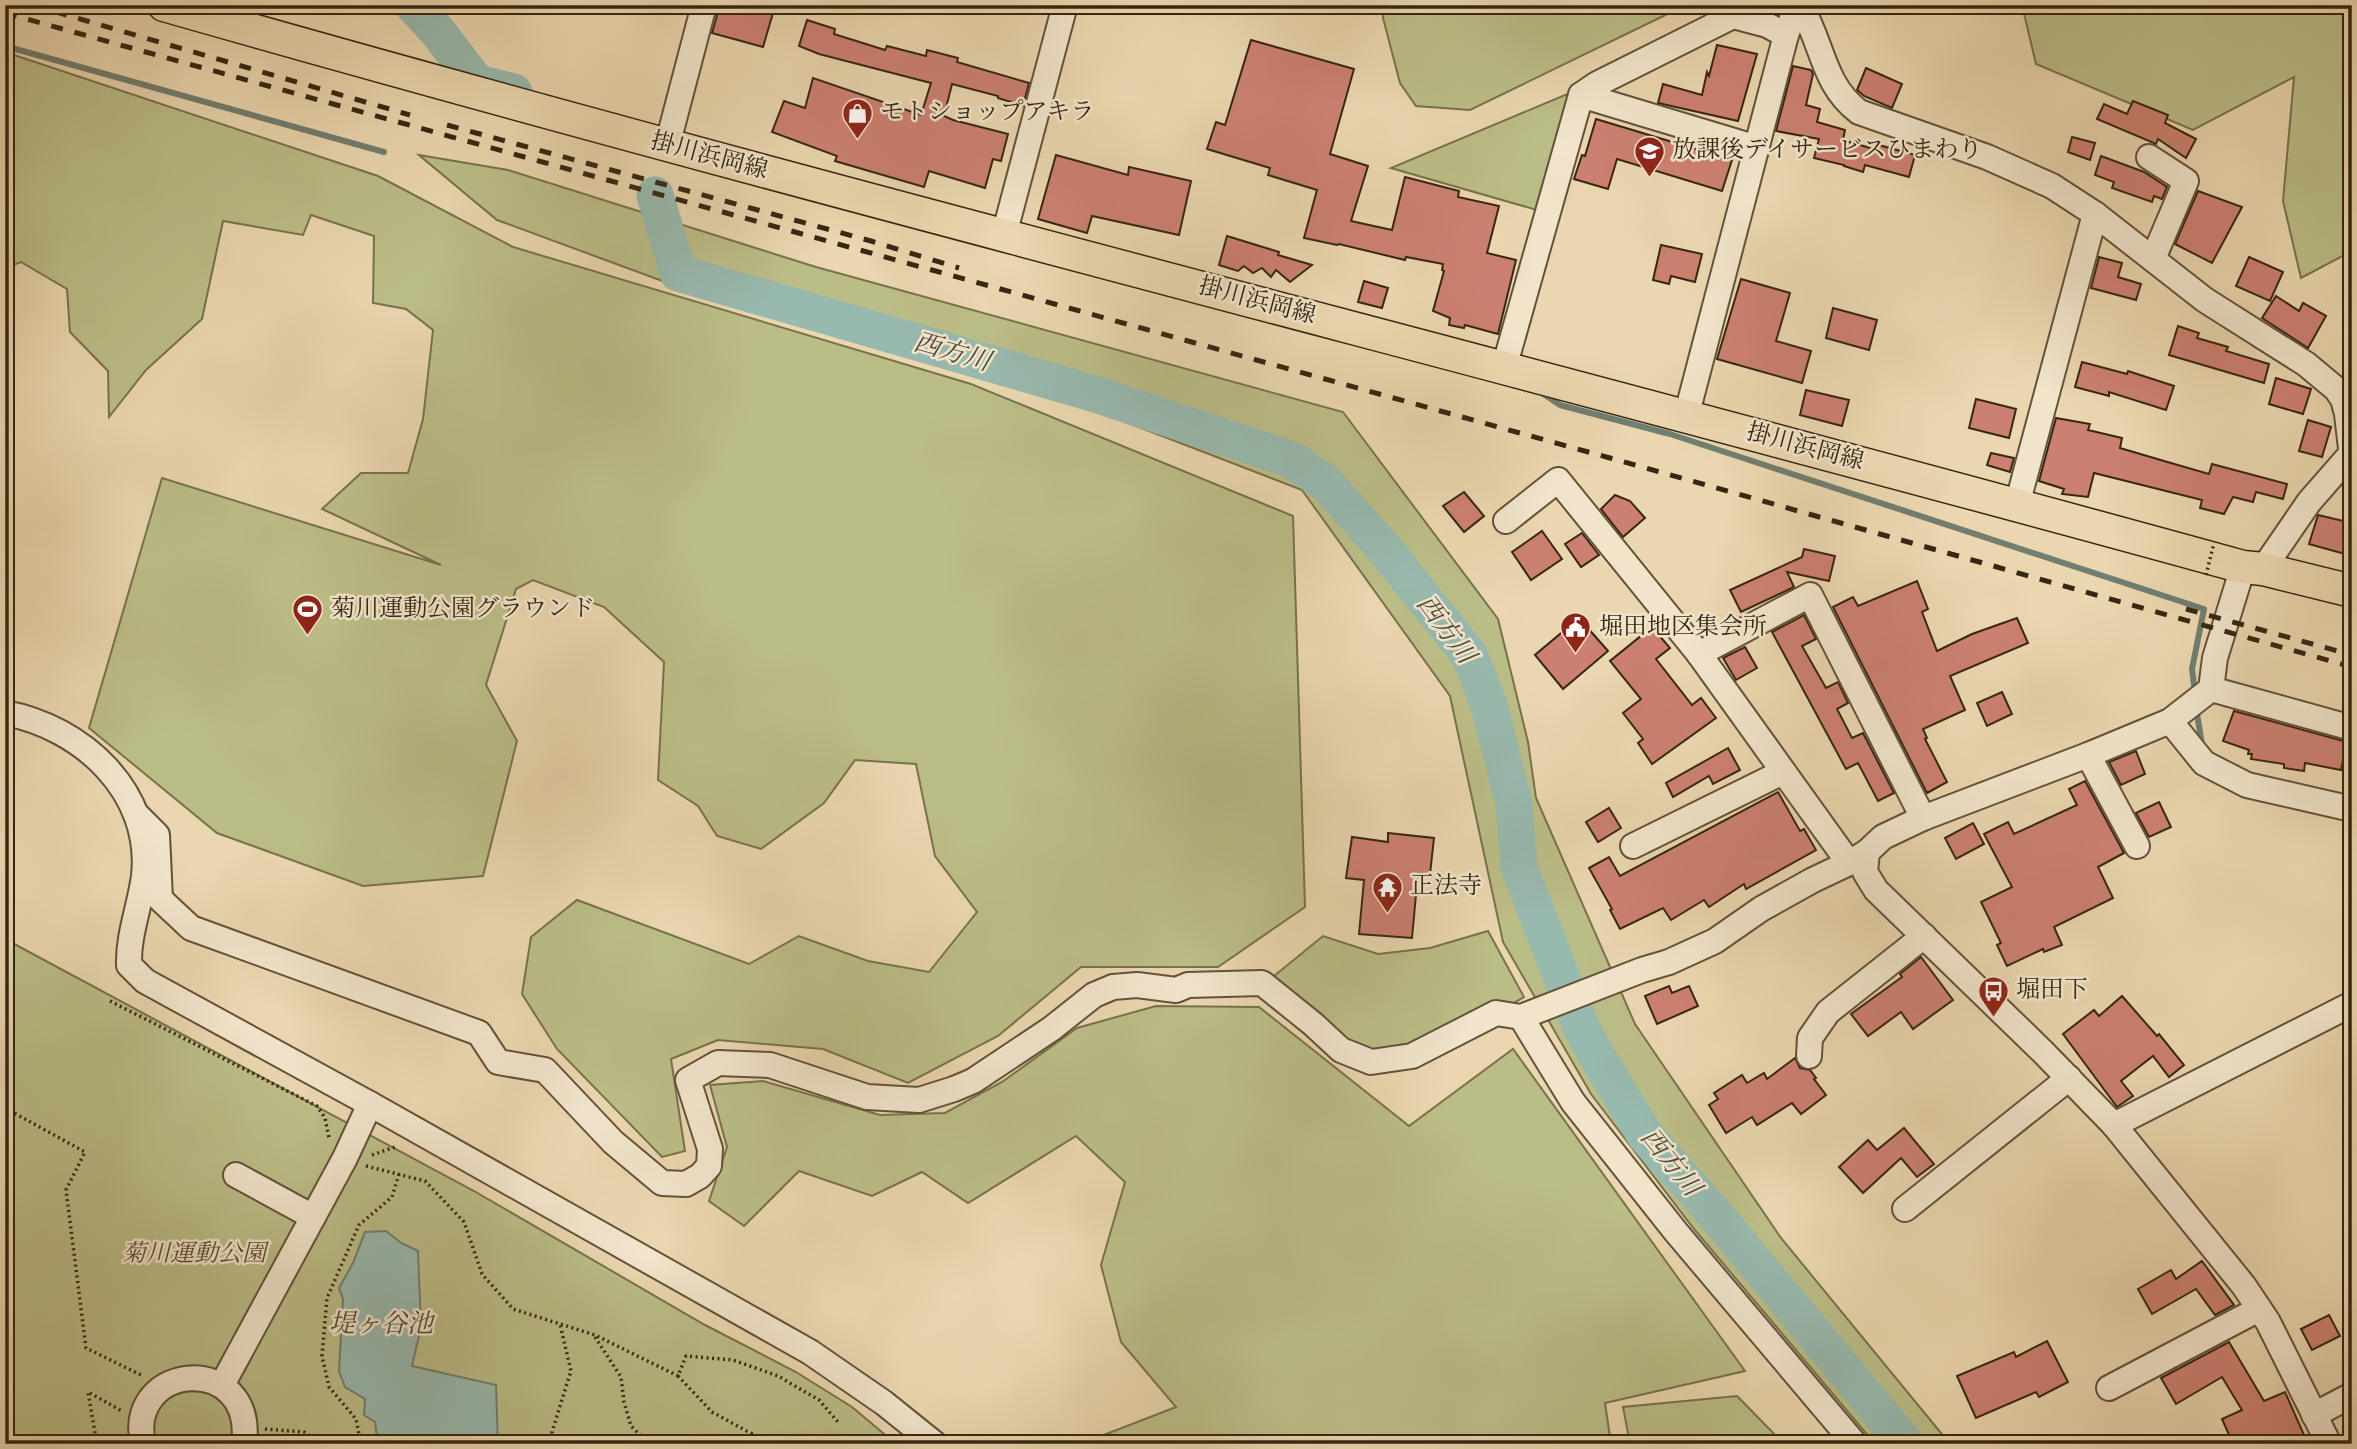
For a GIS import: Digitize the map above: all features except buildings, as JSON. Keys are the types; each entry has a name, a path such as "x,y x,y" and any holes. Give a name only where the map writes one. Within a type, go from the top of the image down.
{"main road":[{"name":"掛川浜岡線","path":"164,5 506,103 2253,568 2352,591"}],"street":[{"path":"667,146 704,5"},
{"path":"1004,235 1065,5"},
{"path":"136,814 157,835 160,899 191,928 479,1033 498,1062 545,1070 613,1142 662,1182 686,1184 700,1176 709,1166 710,1149 688,1080 718,1063 770,1065 867,1097 919,1100 973,1081 1051,1029 1094,995 1113,987 1137,985 1176,990 1188,985 1262,983 1341,1050 1371,1062 1412,1056 1496,1013 1521,1017 1669,962 1715,941 1761,909 1858,858 1883,837 1923,818 2170,721 2192,705 2211,689 2215,658 2253,568 2351,456 2349,410 2336,389 2323,377 2205,300 2095,214 2052,186 1987,157 1859,113 1844,101 1830,79 1807,16 1798,5 1780,32 1749,146 1686,417"},
{"path":"1504,368 1581,95 1597,83 1733,16 1767,25 1780,32"},
{"path":"1581,95 1749,146"},
{"path":"2149,157 2186,181 2153,259"},
{"path":"2017,505 2095,214"},
{"path":"1506,521 1558,480 1699,654 1783,772 1858,858 1876,890 2114,1125 2244,1286 2268,1322 2329,1444"},
{"path":"1699,654 1810,595 1923,818"},
{"path":"2211,689 2352,728"},
{"path":"5,713 47,724 79,743 106,766 123,788 136,814 143,843 144,874 128,950 129,965 145,981 370,1104 810,1352 884,1403 935,1444"},
{"path":"2170,721 2204,763 2247,785 2352,809"},
{"path":"2088,755 2137,846"},
{"path":"1633,846 1783,772"},
{"path":"1809,1056 1811,1038 1828,1012 1924,936"},
{"path":"2114,1125 2352,1004"},
{"path":"1521,1017 1573,1102 1676,1232 1855,1444"},
{"path":"1905,1209 2069,1078"},
{"path":"222,1385 313,1217 337,1149 370,1104"},
{"path":"236,1175 313,1217"},
{"path":"2109,1388 2259,1309"},
{"path":"143,1444 140,1432 142,1415 149,1401 160,1388 175,1380 191,1377 222,1385 235,1396 243,1411 246,1427 253,1436"},
{"path":"2314,1415 2352,1395"}],"path":[{"path":"2206,575 2214,543"},
{"path":"110,1000 317,1106 325,1118 337,1149 362,1165 425,1181 464,1222 482,1274 513,1309 594,1335 678,1376 712,1412 752,1434 757,1444"},
{"path":"5,1108 85,1152 66,1190 86,1348 151,1380"},
{"path":"361,1444 356,1419 329,1387 322,1356 327,1298 359,1225 392,1197 399,1174"},
{"path":"555,1444 552,1432 571,1371 560,1324"},
{"path":"594,1335 621,1377 631,1426 649,1444"},
{"path":"678,1376 686,1356 733,1360 778,1376 819,1400 838,1422"},
{"path":"97,1444 89,1392 129,1415"},
{"path":"253,1436 304,1432 322,1444"}],"green space":[{"path":"1384,5 1686,5 1470,110 1416,106 1400,83 1383,18"},
{"path":"2022,5 2352,5 2352,251 2301,278 2283,201 2294,77 2193,130 2036,64"},
{"path":"5,52 378,176 513,247 971,384 1293,516 1305,907 1218,967 1081,967 998,1036 908,1083 823,1049 718,1040 671,1059 685,1151 662,1157 557,1049 522,994 531,937 577,900 749,964 799,936 868,961 929,972 977,912 935,856 916,764 855,760 824,803 761,849 717,836 698,806 658,780 664,662 604,607 533,580 516,589 486,685 517,741 483,876 363,886 217,833 89,728 162,478 441,565 322,509 361,473 408,473 423,419 433,330 406,309 373,303 374,236 311,215 303,235 223,221 202,319 146,370 109,417 108,371 70,332 67,289 21,262 5,268"},
{"path":"1577,90 1537,210 1391,168"},
{"path":"419,155 508,170 816,267 1343,412 1498,619 1528,742 1536,798 1635,1024 1781,1238 1950,1444 1875,1444 1694,1229 1591,1094 1503,942 1450,696 1302,490 929,346 676,286 497,220"},
{"path":"1488,931 1524,997 1496,1013 1385,1060 1341,1050 1274,976 1323,936 1378,954 1430,948"},
{"name":"菊川運動公園","path":"5,939 474,1191 705,1325 796,1372 852,1407 896,1444 5,1444"},
{"path":"1156,1006 1259,1007 1409,1126 1513,1049 1745,1371 1605,1403 1611,1444 1098,1444 1101,1436 1176,1407 1121,1342 1101,1265 1125,1182 1076,1136 968,1203 922,1172 872,1196 799,1171 744,1226 709,1201 727,1147 710,1085 763,1081 880,1115 945,1113 1002,1082 1077,1028"},
{"path":"1737,1396 1784,1444 1630,1444 1623,1407"}],"water":[{"name":"堤ヶ谷池","path":"386,1231 401,1243 418,1251 421,1327 412,1366 496,1385 498,1444 378,1444 375,1422 364,1415 365,1399 345,1387 339,1371 343,1299 339,1288 353,1263 365,1232"}],"waterway":[{"name":"西方川","path":"413,5 438,32 477,83 514,92"},
{"path":"5,46 384,152"},
{"name":"西方川","path":"655,195 678,273 1092,393 1290,459 1326,483 1387,552 1470,656 1489,705 1514,804 1519,867 1580,1025 1599,1060 1645,1135 1719,1219 1906,1444"},
{"path":"1542,393 1560,405 1670,434 2204,609 2192,669 2195,693"},
{"path":"2196,707 2202,745"}],"railway":[{"path":"32,5 410,115"},
{"path":"5,13 1610,458 2352,667"},
{"path":"447,125 871,241 959,268"},
{"path":"2186,609 2352,655"}],"place":[{"name":"モトショップアキラ","path":"857,140"},
{"name":"放課後デイサービスひまわり","path":"1649,178"},
{"name":"菊川運動公園グラウンド","path":"308,637"},
{"name":"堀田地区集会所","path":"1576,655"},
{"name":"正法寺","path":"1387,914"},
{"name":"堀田下","path":"1993,1018"}]}
